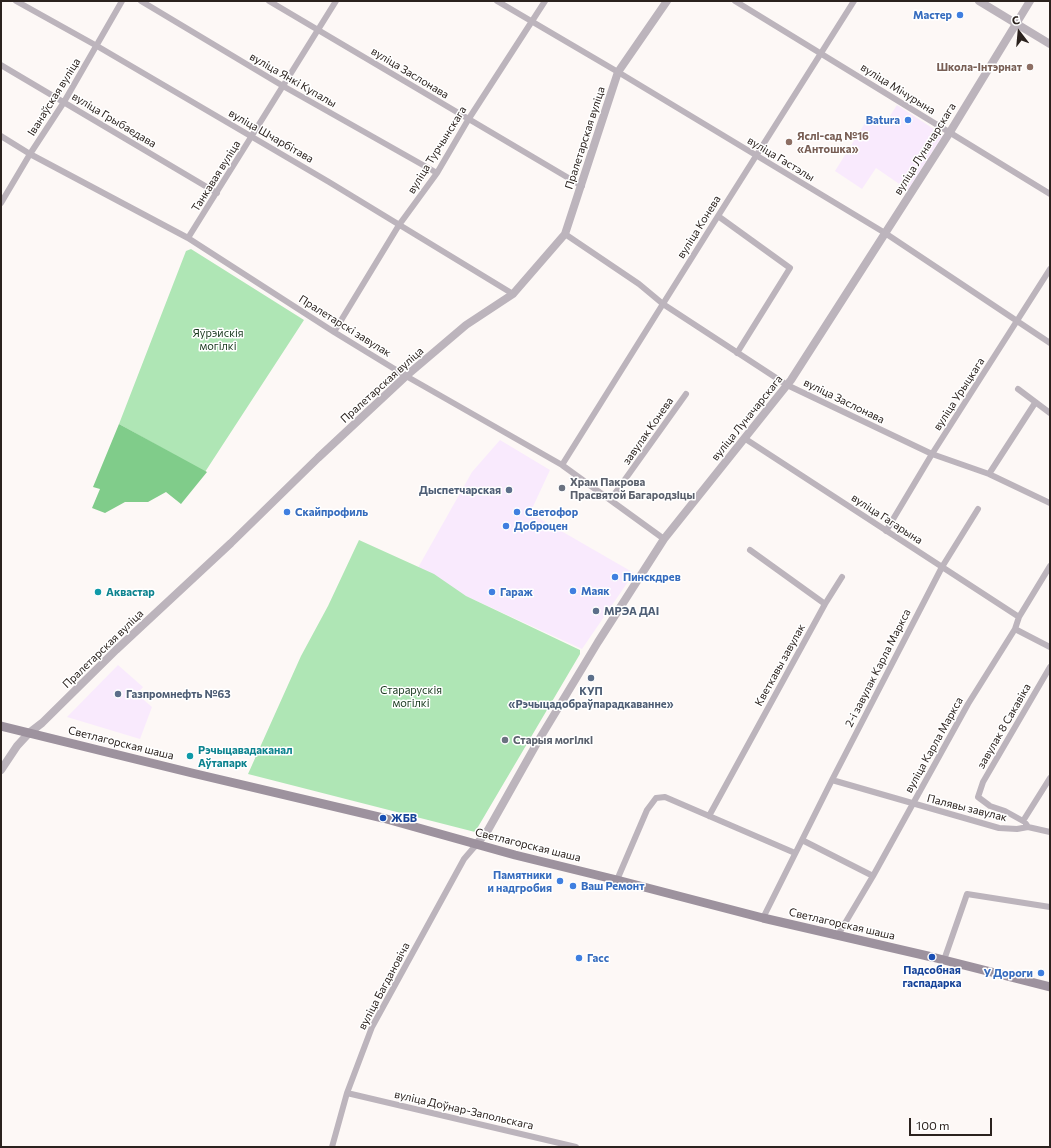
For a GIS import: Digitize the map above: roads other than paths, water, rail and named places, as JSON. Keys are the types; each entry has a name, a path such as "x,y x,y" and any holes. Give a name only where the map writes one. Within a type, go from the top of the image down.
{"main road":[{"name":"Светлагорская шаша","path":"1,726 383,818 476,845 763,918 944,960 1050,987"}],"street":[{"name":"вуліца Шчарбітава","path":"16,1 97,46 252,137 513,294"},
{"name":"Іванаўская вуліца","path":"1,203 30,154 64,102 122,1"},
{"name":"вуліца Янкі Купалы","path":"141,1 283,86 437,173"},
{"name":"вуліца Заслонава","path":"269,1 582,186"},
{"name":"вуліца Гастэлы","path":"497,1 886,233 1050,343"},
{"name":"вуліца Турчынскага","path":"334,332 399,225 437,173 468,120 545,1"},
{"name":"Пралетарская вуліца","path":"1,770 17,746 28,733 42,723 116,650 231,544 318,458 406,376 470,322 513,294 565,234 582,186 618,72 668,1"},
{"name":"вуліца Мічурына","path":"735,1 1050,194"},
{"name":"вуліца Конева","path":"562,465 854,1"},
{"path":"979,1 1050,44"},
{"name":"вуліца Луначарскага","path":"476,845 488,830 543,733 598,642 664,539 787,385 950,132 1030,1"},
{"name":"Танкавая вуліца","path":"188,238 335,2"},
{"name":"вуліца Грыбаедава","path":"1,65 217,193"},
{"name":"Пралетарскі завулак","path":"1,136 30,154 188,238 334,332 406,376 562,465 611,499 664,539"},
{"path":"718,216 790,268 737,353"},
{"name":"вуліца Заслонава","path":"565,234 639,284 663,304 787,385 932,454 989,474 1050,503"},
{"name":"вуліца Урыцкага","path":"886,531 932,454 1050,269"},
{"path":"1018,389 1050,413"},
{"name":"завулак Конева","path":"611,499 686,394"},
{"path":"989,474 1035,403"},
{"name":"вуліца Гагарына","path":"744,438 1019,617"},
{"name":"2-і завулак Карла Маркса","path":"763,918 832,780 942,567 978,509"},
{"path":"750,550 825,604"},
{"name":"вуліца Карла Маркса","path":"838,935 873,876 968,704 1014,629 1019,617 1050,566"},
{"name":"Кветкавы завулак","path":"709,816 825,604 842,577"},
{"path":"1014,629 1050,647"},
{"name":"завулак 8 Сакавіка","path":"1024,821 1005,811 990,806 978,797 983,782 1050,667"},
{"path":"1028,827 1024,821 1050,778"},
{"name":"Палявы завулак","path":"832,780 999,828 1017,829 1028,827 1050,832"},
{"path":"617,880 647,810 656,798 665,797 795,853"},
{"path":"802,840 873,876"},
{"name":"вуліца Багдановіча","path":"332,1147 347,1093 372,1027 464,859 476,845"},
{"path":"944,960 967,894 1050,907"},
{"name":"вуліца Доўнар-Запольскага","path":"347,1093 576,1147"}],"place":[{"name":"Мастер","path":"960,15"},
{"name":"Школа-Інтэрнат","path":"1030,67"},
{"name":"Batura","path":"908,120"},
{"name":"Яслі-сад №16 «Антошка»","path":"789,142"},
{"name":"Храм Пакрова Прасвятой Багародзіцы","path":"562,488"},
{"name":"Дыспетчарская","path":"509,490"},
{"name":"Скайпрофиль","path":"287,512"},
{"name":"Светофор","path":"517,512"},
{"name":"Доброцен","path":"506,526"},
{"name":"Пинскдрев","path":"615,577"},
{"name":"Маяк","path":"573,591"},
{"name":"Аквастар","path":"98,592"},
{"name":"Гараж","path":"492,592"},
{"name":"МРЭА ДАІ","path":"596,611"},
{"name":"КУП «Рэчыцадобраўпарадкаванне»","path":"591,678"},
{"name":"Газпромнефть №63","path":"118,694"},
{"name":"Старыя могілкі","path":"505,740"},
{"name":"Рэчыцавадаканал Аўтапарк","path":"190,756"},
{"name":"ЖБВ","path":"383,818"},
{"name":"Памятники и надгробия","path":"560,881"},
{"name":"Ваш Ремонт","path":"573,886"},
{"name":"Падсобная гаспадарка","path":"932,957"},
{"name":"Гасс","path":"579,958"},
{"name":"У Дороги","path":"1041,973"}],"park label":[{"name":"Яўрэйскія могілкі","path":"218,339"},
{"name":"Старарускія могілкі","path":"411,696"}]}
